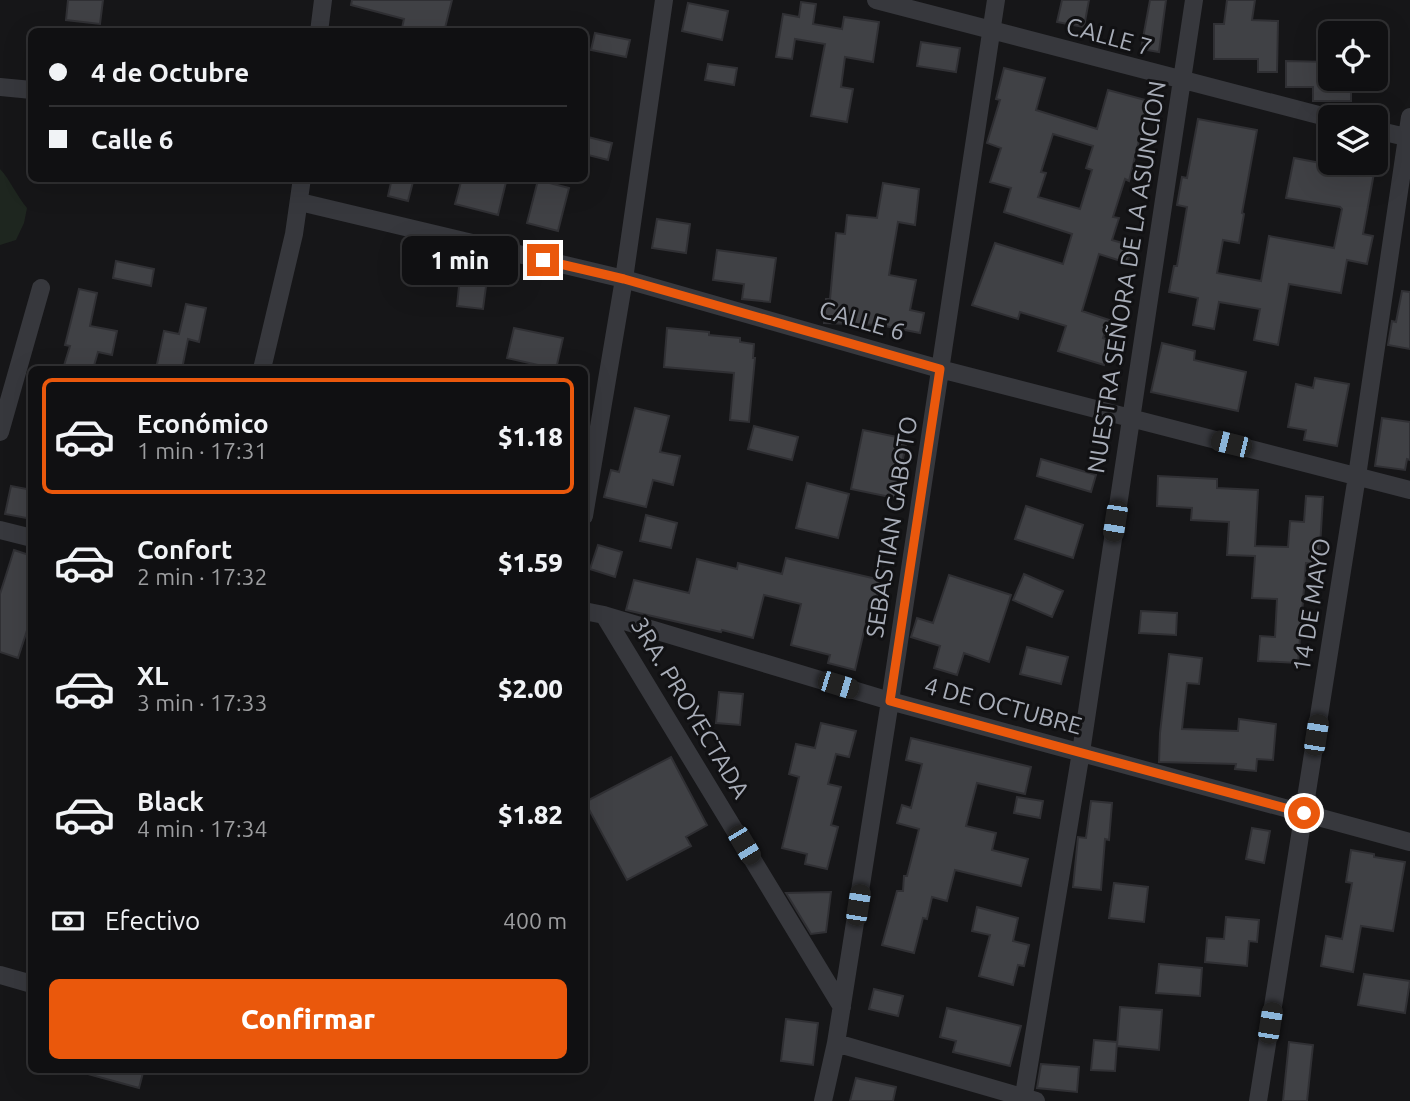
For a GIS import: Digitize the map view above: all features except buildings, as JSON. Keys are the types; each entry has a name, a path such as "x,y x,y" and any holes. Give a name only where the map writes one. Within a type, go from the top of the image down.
{"street":[{"path":"320,28 323,0"},
{"path":"588,492 624,279 664,0"},
{"name":"CALLE 7","path":"876,0 1318,115"},
{"name":"SEBASTIAN GABOTO","path":"823,1101 842,1007 996,0"},
{"name":"NUESTRA SEÑORA DE LA ASUNCION","path":"1028,1100 1194,0"},
{"path":"0,88 28,90"},
{"name":"14 DE MAYO","path":"1258,1101 1357,476 1410,117"},
{"path":"1388,133 1408,138"},
{"path":"263,366 300,202 302,182"},
{"name":"CALLE 6","path":"300,202 624,279 940,369 1410,490"},
{"path":"0,432 41,288"},
{"path":"0,530 28,537"},
{"name":"4 DE OCTUBRE","path":"588,612 890,701 1410,842"},
{"name":"3RA. PROYECTADA","path":"604,615 842,1007"},
{"path":"0,975 28,983"},
{"path":"836,1043 1028,1100"}],"shaded area":[{"path":"0,169 27,208 16,240 0,245"}],"route":[{"path":"543,260 624,279 940,369 890,701 1304,813"}]}
